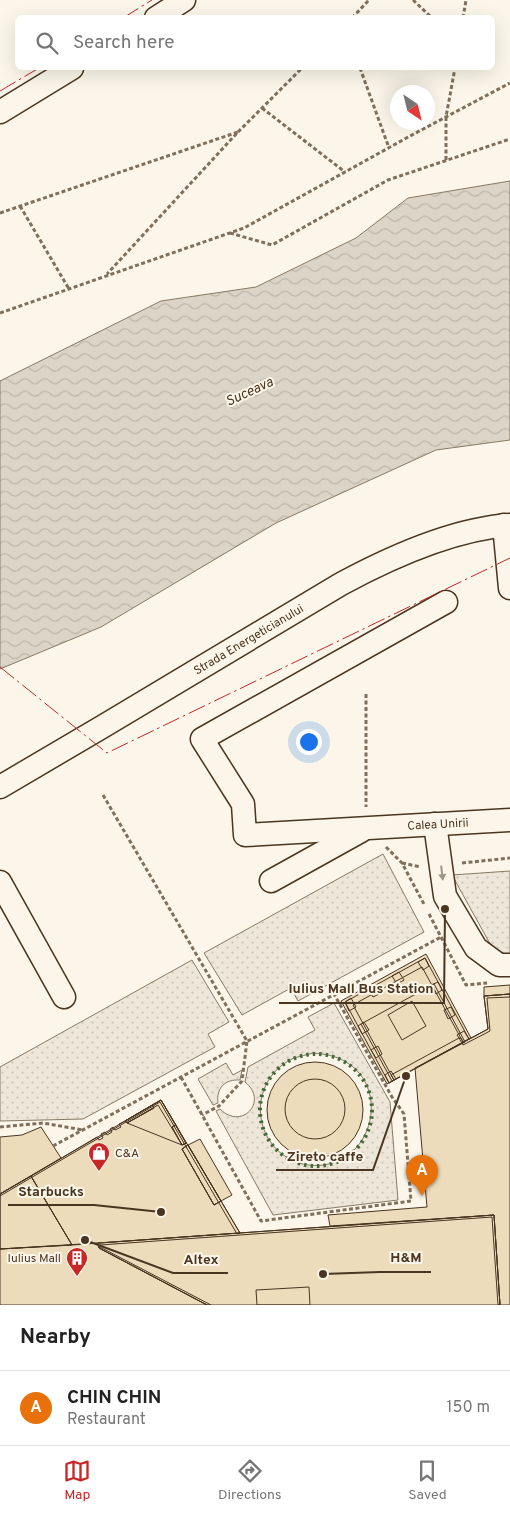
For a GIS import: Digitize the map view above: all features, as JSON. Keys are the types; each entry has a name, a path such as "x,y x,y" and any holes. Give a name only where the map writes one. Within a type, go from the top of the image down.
{"street":[{"path":"161,15 184,0"},
{"path":"0,112 69,70"},
{"path":"507,525 510,588"},
{"name":"Strada Energeticianului","path":"0,787 376,565 405,552 464,533 507,525"},
{"name":"Calea Unirii","path":"446,602 202,739 243,804 245,834 510,820"},
{"path":"435,824 445,896 476,948 498,965 510,965"},
{"path":"271,881 366,828"},
{"path":"0,882 64,997"}],"path":[{"path":"355,15 369,0"},
{"path":"413,0 429,15"},
{"path":"464,15 466,0"},
{"path":"106,275 238,132 300,70"},
{"path":"361,70 390,148"},
{"path":"446,160 446,117 455,70"},
{"path":"0,313 244,228 510,83"},
{"path":"262,108 345,172"},
{"path":"0,213 238,132"},
{"path":"229,233 272,245 388,180 510,139"},
{"path":"20,206 69,288"},
{"path":"366,694 366,828"},
{"path":"103,794 247,1041 242,1081 219,1106 202,1115"},
{"path":"53,1146 441,937"},
{"path":"181,1077 261,1221 411,1202 404,1114 392,1097 334,994"},
{"path":"0,1127 43,1123 84,1130"}],"shaded area":[{"path":"383,854 424,932 298,1001 291,988 242,1015 204,953"},
{"path":"510,871 510,956 498,951 489,942 452,875"},
{"path":"192,960 229,1022 208,1034 215,1047 83,1119 0,1121 0,1067"},
{"path":"334,1003 390,1102 398,1200 273,1215 216,1111 220,1109 228,1115 237,1117 250,1111 254,1097 252,1090 245,1082 248,1067 315,1030 308,1017","holes":["313,1053 332,1056 352,1066 365,1082 371,1101 370,1121 363,1139 350,1154 331,1163 308,1165 288,1158 275,1148 265,1133 260,1108 266,1084 273,1074 282,1065 294,1058"]},
{"path":"226,1063 233,1075 242,1070 240,1080 226,1083 218,1093 218,1103 213,1105 198,1079"}],"water":[{"name":"Suceava","path":"510,181 510,440 436,450 276,523 101,627 0,669 0,381 161,301 256,287 356,238 408,198"}],"building":[{"path":"426,954 471,1038 463,1042 422,967 378,991 353,1005 394,1080 387,1084 341,1001"},
{"path":"425,958 469,1039 389,1083 345,1002"},
{"path":"425,958 429,966 423,970 418,962"},
{"path":"399,972 404,980 397,984 392,976"},
{"path":"438,982 442,990 436,994 431,985"},
{"path":"434,984 465,1042 392,1081 361,1024"},
{"path":"375,985 379,994 373,997 368,989"},
{"path":"510,985 510,994 484,996 484,987"},
{"path":"510,994 510,1305 500,1305 494,1215 330,1226 328,1215 427,1207 415,1068 488,1029 484,996"},
{"path":"510,994 510,997 487,998 490,1031 463,1045 462,1043 488,1029 484,996"},
{"path":"351,998 356,1007 349,1011 345,1002"},
{"path":"412,1001 426,1026 402,1040 388,1015"},
{"path":"451,1007 455,1015 448,1019 444,1010"},
{"path":"364,1022 369,1030 362,1034 358,1026"},
{"path":"464,1031 469,1039 462,1043 457,1035"},
{"path":"459,1038 463,1042 394,1080 391,1075"},
{"path":"378,1046 382,1054 376,1058 371,1050"},
{"path":"315,1062 333,1066 349,1076 359,1092 363,1110 359,1128 349,1144 333,1154 315,1158 297,1154 281,1144 271,1128 267,1110 271,1092 281,1076 297,1066"},
{"path":"391,1071 396,1079 389,1083 385,1075"},
{"path":"315,1079 332,1084 340,1092 345,1109 340,1126 332,1134 315,1139 298,1134 290,1126 285,1109 290,1092 298,1084"},
{"path":"161,1100 176,1125 172,1127 182,1145 186,1143 188,1145 182,1149 214,1205 221,1201 240,1233 72,1245 31,1176 97,1137 99,1140 103,1138 101,1134 105,1132 107,1135 112,1132 110,1129 113,1127 115,1130 121,1127 119,1124 125,1121 127,1123 154,1108 152,1105"},
{"path":"161,1100 186,1143 182,1145 125,1121"},
{"path":"161,1100 186,1143 182,1145 158,1105 127,1123 125,1121"},
{"path":"161,1100 240,1233 237,1234 160,1102 0,1196 0,1194"},
{"path":"152,1105 154,1108 127,1123 125,1121"},
{"path":"176,1125 186,1143 182,1145 172,1127"},
{"path":"41,1127 61,1158 0,1194 0,1137 22,1135"},
{"path":"200,1139 232,1195 221,1201 188,1145"},
{"path":"188,1145 221,1201 214,1205 182,1149"},
{"path":"188,1145 221,1201 214,1205 182,1149"},
{"path":"31,1176 72,1245 0,1249 0,1194"},
{"path":"31,1176 72,1245 0,1249 0,1194"},
{"path":"494,1215 500,1305 207,1305 99,1248 98,1243"},
{"path":"494,1215 500,1305 498,1305 492,1217 100,1245 100,1247 211,1305 207,1305 99,1248 98,1243"},
{"name":"Iulius Mall","path":"98,1243 99,1248 207,1305 0,1305 0,1249"},
{"path":"309,1287 310,1305 257,1305 256,1290"}],"hedge":[{"path":"316,1054 327,1055 337,1059 355,1071 367,1089 371,1099 372,1110 371,1121 367,1131 355,1149 337,1161 327,1165 316,1166 305,1165 295,1161 277,1149 265,1131 261,1121 260,1110 261,1099 265,1089 277,1071 295,1059 305,1055 316,1054"}],"power":[{"path":"128,15 152,0"},
{"path":"0,91 36,70"},
{"path":"0,667 107,753 510,558"}],"place":[{"name":"Iulius Mall Bus Station","path":"445,909"},
{"name":"Zireto caffe","path":"406,1076"},
{"name":"C&A","path":"99,1172"},
{"name":"CHIN CHIN","path":"422,1196"},
{"name":"Starbucks","path":"161,1212"},
{"name":"Altex","path":"85,1240"},
{"name":"H&M","path":"323,1274"},
{"name":"Iulius Mall","path":"77,1277"}]}
